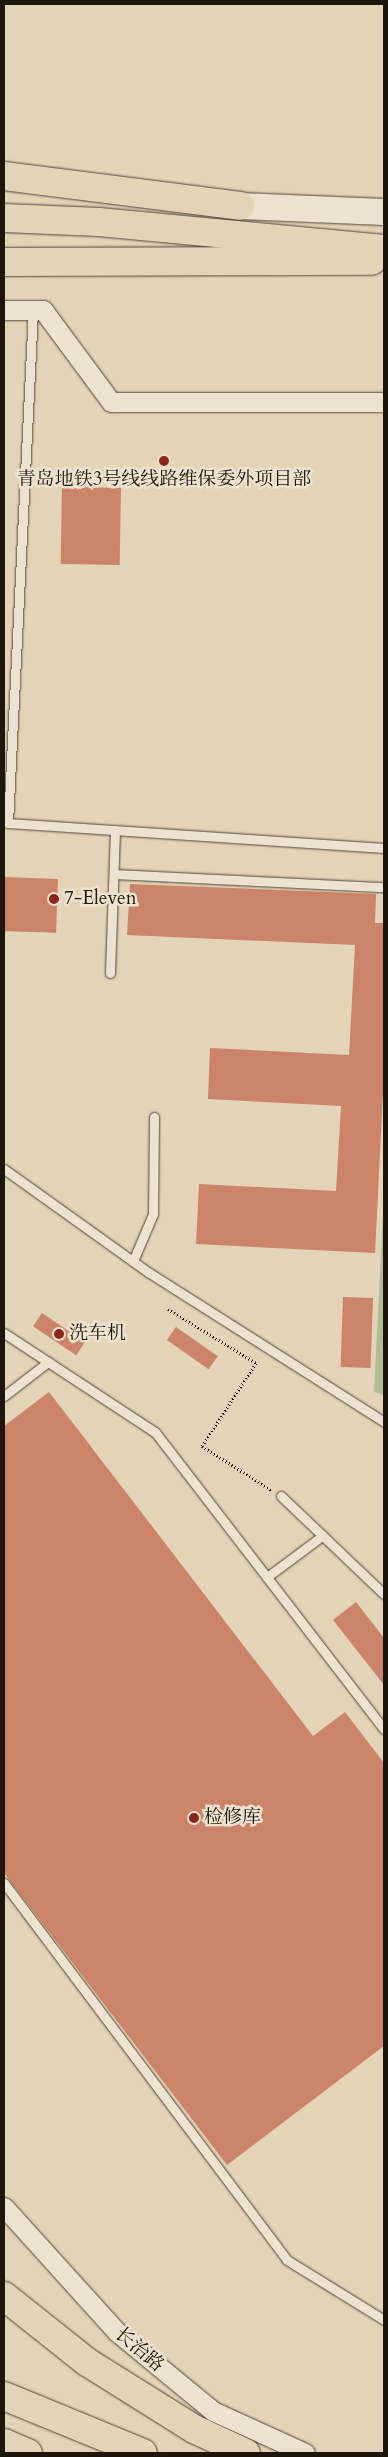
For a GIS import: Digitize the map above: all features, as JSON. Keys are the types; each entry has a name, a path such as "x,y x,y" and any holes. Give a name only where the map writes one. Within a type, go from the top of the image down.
{"highway":[{"path":"4,176 240,206"},
{"path":"4,200 153,207 240,206"},
{"path":"4,218 109,223 384,249"},
{"path":"4,262 384,261"},
{"path":"4,2296 87,2362 194,2429 246,2453"},
{"path":"4,2396 143,2453"},
{"path":"4,2443 28,2453"}],"main road":[{"path":"240,206 384,202"},
{"path":"240,206 384,212"}],"street":[{"path":"4,310 43,310 111,402 384,402"},
{"name":"长治路","path":"4,2207 117,2332 184,2387 214,2411 305,2453"}],"lane":[{"path":"33,310 6,823 384,848"},
{"path":"110,973 115,830"},
{"path":"114,874 384,888"},
{"path":"132,1261 153,1214 154,1117"},
{"path":"4,1169 132,1261 384,1422"},
{"path":"4,1333 155,1432 384,1729"},
{"path":"4,1396 48,1362"},
{"path":"281,1496 384,1594"},
{"path":"267,1577 322,1536"},
{"path":"4,1883 287,2260 384,2320"}],"path":[{"path":"168,1309 256,1363 202,1446 281,1496"}],"green space":[{"path":"384,1193 384,1395 374,1392"}],"building":[{"path":"62,487 121,488 120,565 61,564"},
{"path":"4,877 58,879 56,933 4,931"},
{"path":"130,884 376,894 375,923 384,923 384,1073 375,1253 196,1244 199,1184 336,1191 341,1106 208,1099 210,1048 349,1055 355,945 127,935"},
{"path":"343,1297 373,1298 371,1368 341,1367"},
{"name":"洗车机","path":"42,1313 85,1342 76,1355 33,1326"},
{"name":"洗车机","path":"176,1327 218,1356 209,1369 167,1340"},
{"name":"检修库","path":"49,1392 313,1736 345,1712 384,1763 384,2046 227,2165 4,1873 4,1426"},
{"path":"356,1602 384,1638 384,1685 333,1620"}],"place":[{"name":"青岛地铁3号线线路维保委外项目部","path":"164,461"},
{"name":"7-Eleven","path":"54,899"},
{"name":"洗车机","path":"59,1334"},
{"name":"检修库","path":"194,1818"}]}
